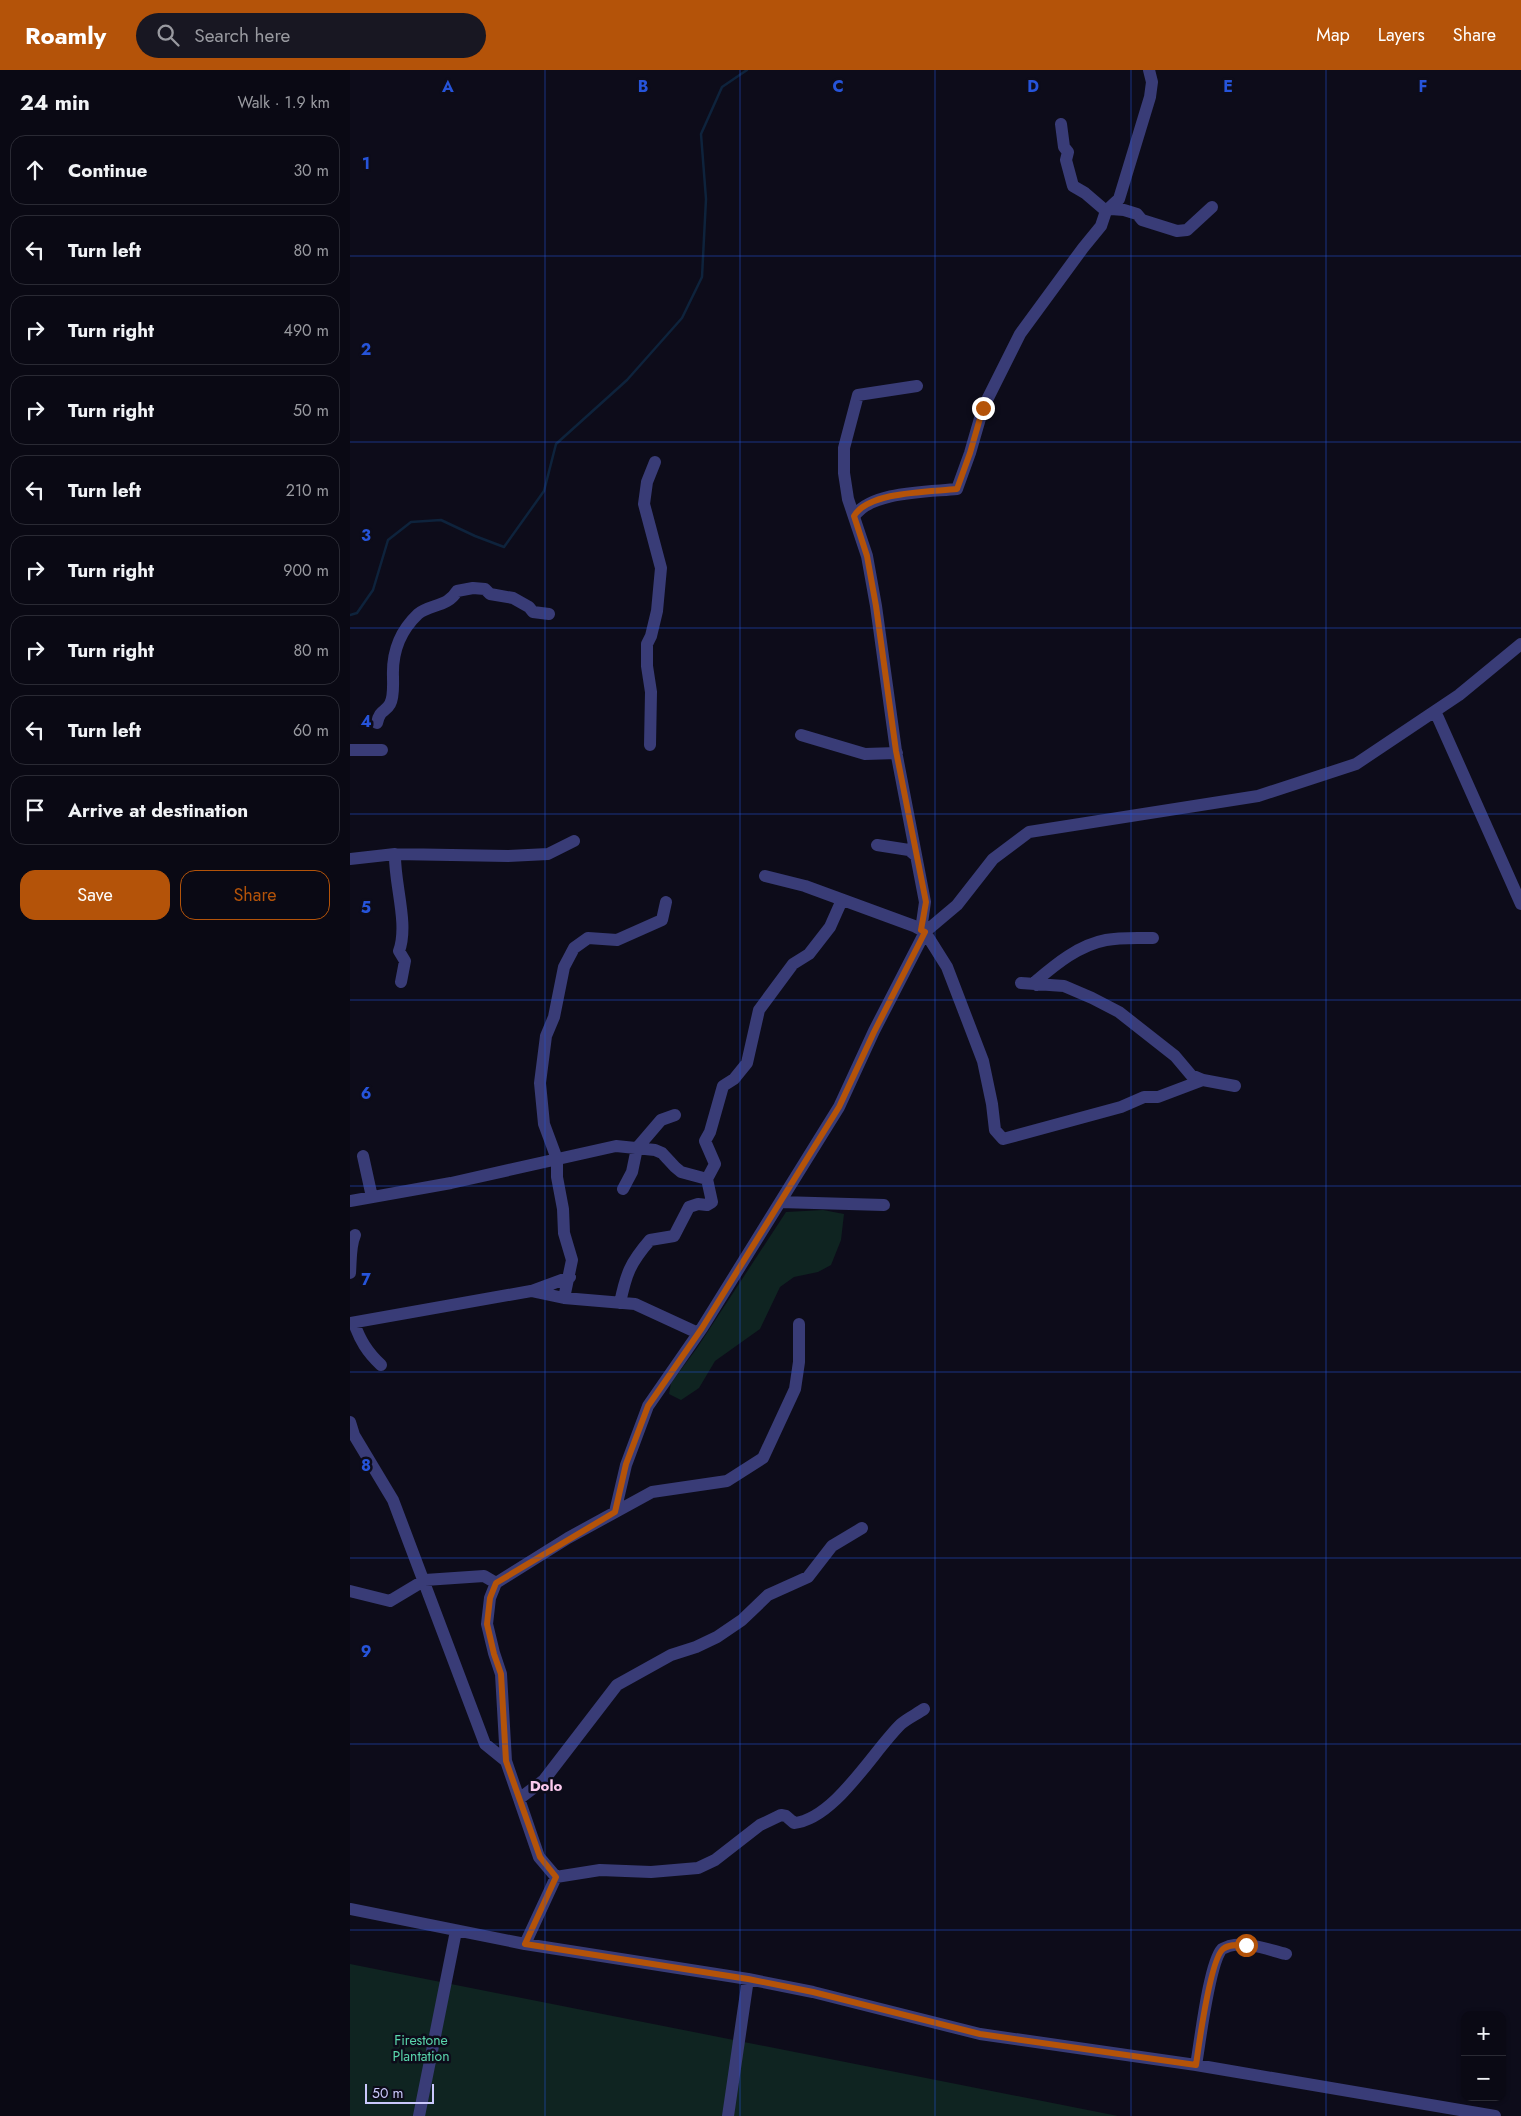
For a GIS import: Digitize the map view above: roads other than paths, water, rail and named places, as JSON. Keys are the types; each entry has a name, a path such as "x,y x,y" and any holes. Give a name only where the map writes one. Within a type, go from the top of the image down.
{"street":[{"path":"854,516 859,508 882,498 957,489 983,408 1020,334 1082,248 1101,226 1106,211 1119,199 1150,97 1152,82 1149,70"},
{"path":"1061,124 1064,147 1068,152 1066,160 1073,186 1085,193 1106,211"},
{"path":"1106,211 1111,209 1124,210 1137,214 1142,220 1177,231 1187,230 1212,207"},
{"path":"615,1512 626,1464 648,1406 698,1333 839,1107 923,931 926,902 897,753 876,606 867,556 848,499 844,473 844,448 858,395 917,386"},
{"path":"650,745 651,692 647,666 647,644 651,636 657,611 661,568 644,504 646,482 655,462"},
{"path":"377,722 379,713 390,705 393,693 395,648 408,626 420,613 453,598 457,591 473,588 513,598 533,612 549,614"},
{"path":"923,931 957,905 993,859 1029,832 1258,796 1356,764 1459,695 1521,644"},
{"path":"1435,711 1521,904"},
{"path":"801,735 865,754 897,753"},
{"path":"350,750 382,750"},
{"path":"350,859 394,854 508,856 548,854 574,841"},
{"path":"877,845 909,850 916,856"},
{"path":"394,854 394,871 400,896 403,940 399,951 405,961 401,982"},
{"path":"765,876 805,886 923,931 947,967 962,1004 983,1061 995,1130 1003,1139 1121,1107 1144,1097 1158,1097 1203,1080"},
{"path":"620,1303 626,1275 636,1256 650,1240 674,1236 689,1207 698,1204 707,1205 712,1202 707,1179 715,1164 705,1141 710,1132 723,1086 734,1079 747,1063 759,1010 792,964 809,954 830,926 842,900"},
{"path":"564,1298 570,1277 572,1260 564,1232 563,1209 557,1177 557,1159 544,1124 540,1083 546,1036 554,1017 564,967 574,948 588,938 617,940 662,920 666,902"},
{"path":"1037,985 1036,982 1052,967 1087,946 1107,939 1153,938"},
{"path":"1021,983 1064,986 1092,998 1119,1012 1175,1056 1191,1075 1203,1080 1235,1086"},
{"path":"623,1189 632,1172 637,1148 661,1120 675,1115"},
{"path":"350,1201 452,1183 616,1146 654,1150 662,1153 682,1172 707,1179"},
{"path":"363,1156 372,1197"},
{"path":"780,1202 884,1205"},
{"path":"350,1274 353,1250 351,1243 355,1235"},
{"path":"381,1364 370,1355 360,1341 352,1323 531,1291 570,1277"},
{"path":"531,1291 564,1298 635,1304 698,1333"},
{"path":"556,1877 540,1857 506,1761 501,1674 487,1624 490,1598 496,1583 652,1492 727,1481 763,1458 795,1389 799,1362 799,1324"},
{"path":"350,1422 354,1435 394,1500 485,1744 506,1761"},
{"path":"519,1799 544,1780 617,1685 671,1655 696,1647 717,1637 742,1620 768,1596 808,1577 832,1546 862,1528"},
{"path":"350,1592 390,1601 425,1580 484,1576 496,1583"},
{"path":"556,1877 600,1870 651,1872 698,1868 715,1860 760,1825 781,1815 794,1822 803,1822 837,1799 902,1724 924,1709"},
{"path":"525,1944 556,1877"},
{"path":"350,1909 525,1944 748,1979 813,1992 980,2034 1196,2065 1495,2116"},
{"path":"419,2116 456,1931"},
{"path":"1196,2065 1211,1980 1222,1949 1230,1946 1246,1945 1286,1954"},
{"path":"728,2116 748,1979"}],"waterway":[{"path":"350,615 357,613 373,590 388,540 411,522 441,520 504,547 544,491 556,444 627,380 682,318 702,277 706,199 701,134 722,87 747,70"}],"district":[{"name":"Dolo","path":"546,1786"}],"park label":[{"name":"Firestone Plantation","path":"421,2048"}]}
